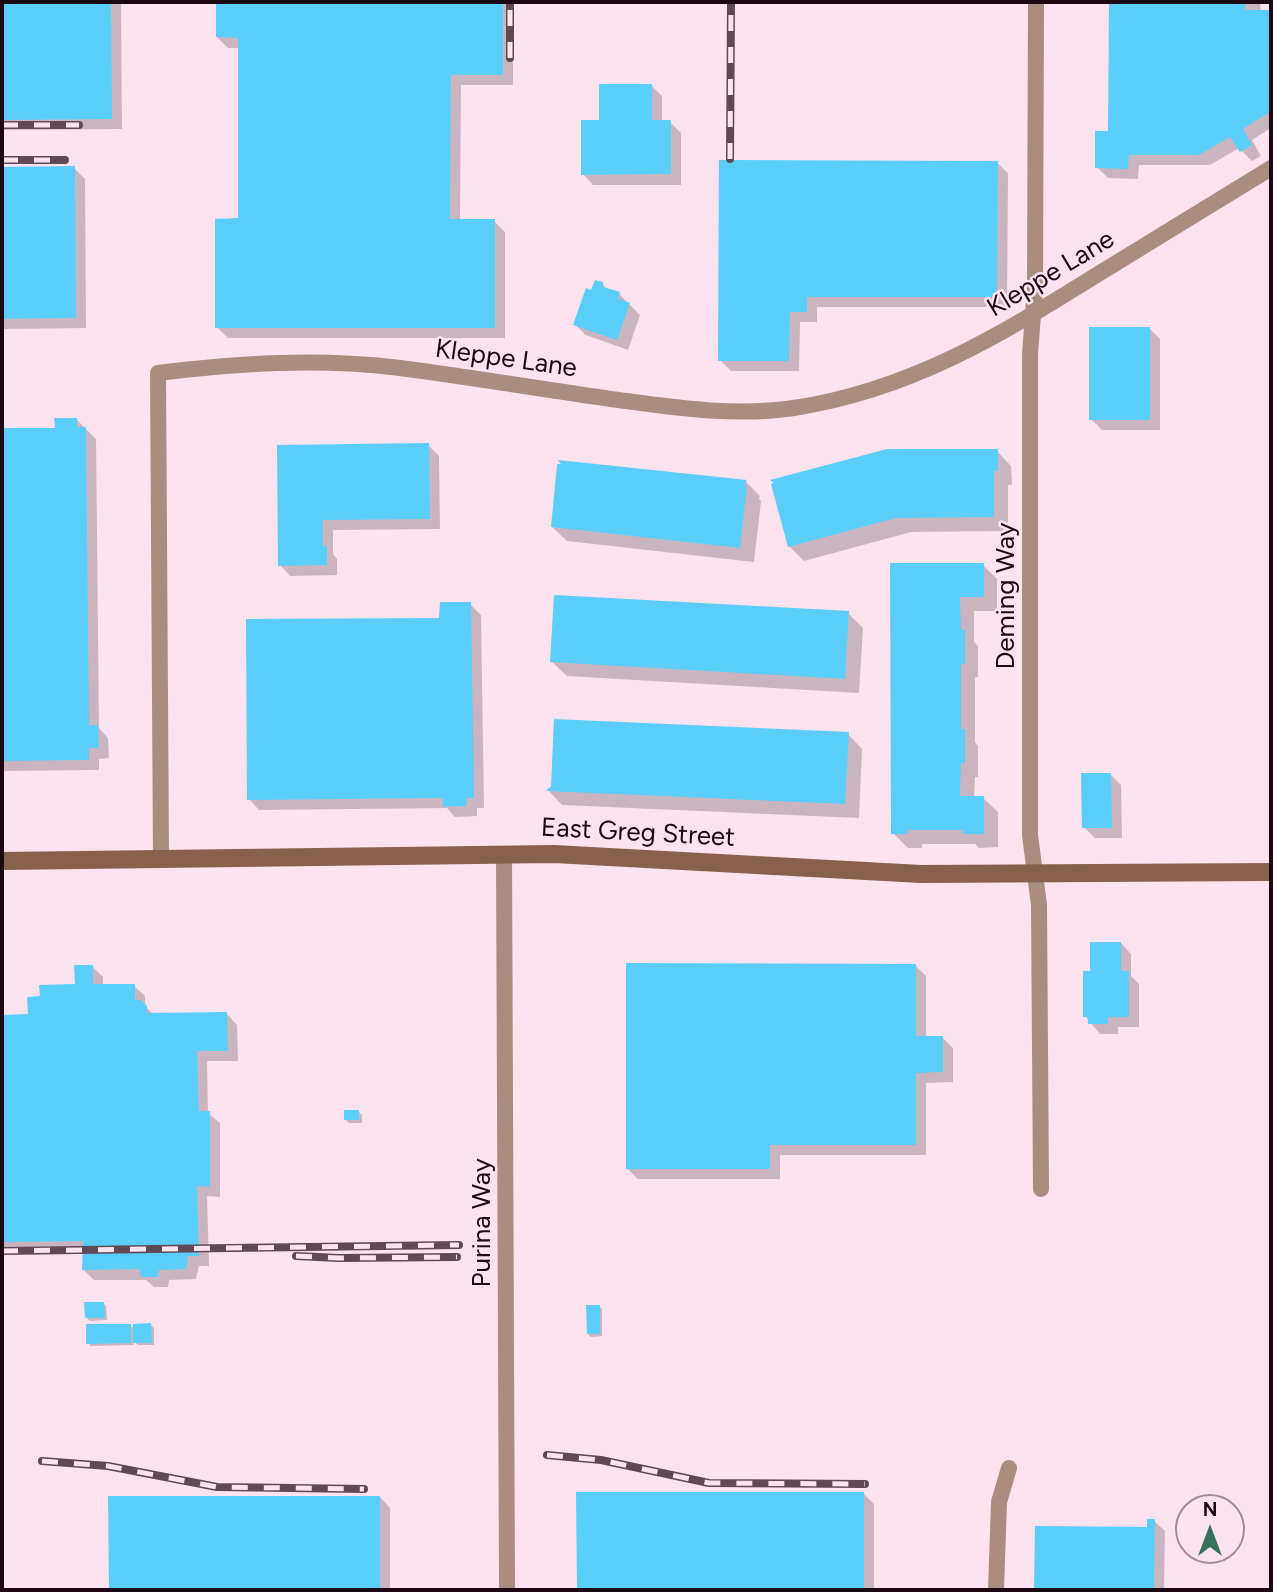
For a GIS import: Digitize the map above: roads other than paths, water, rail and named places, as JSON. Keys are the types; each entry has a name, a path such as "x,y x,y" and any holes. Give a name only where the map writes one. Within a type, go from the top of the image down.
{"main road":[{"name":"East Greg Street","path":"2,861 504,855 591,856 921,874 1271,872"}],"street":[{"name":"Deming Way","path":"1036,2 1035,274 1030,354 1030,835 1040,905 1041,1189"},
{"name":"Kleppe Lane","path":"161,858 158,373 255,363 346,363 706,410 768,410 834,400 918,375 958,357 1271,168"},
{"name":"Purina Way","path":"504,855 506,1590"},
{"path":"996,1590 999,1502 1009,1468"}],"railway":[{"path":"510,2 510,58"},
{"path":"730,159 731,2"},
{"path":"2,125 79,125"},
{"path":"2,160 65,160"},
{"path":"2,1251 459,1245"},
{"path":"296,1256 457,1257"},
{"path":"547,1455 601,1460 709,1483 865,1484"},
{"path":"42,1461 108,1466 217,1487 364,1489"}]}
